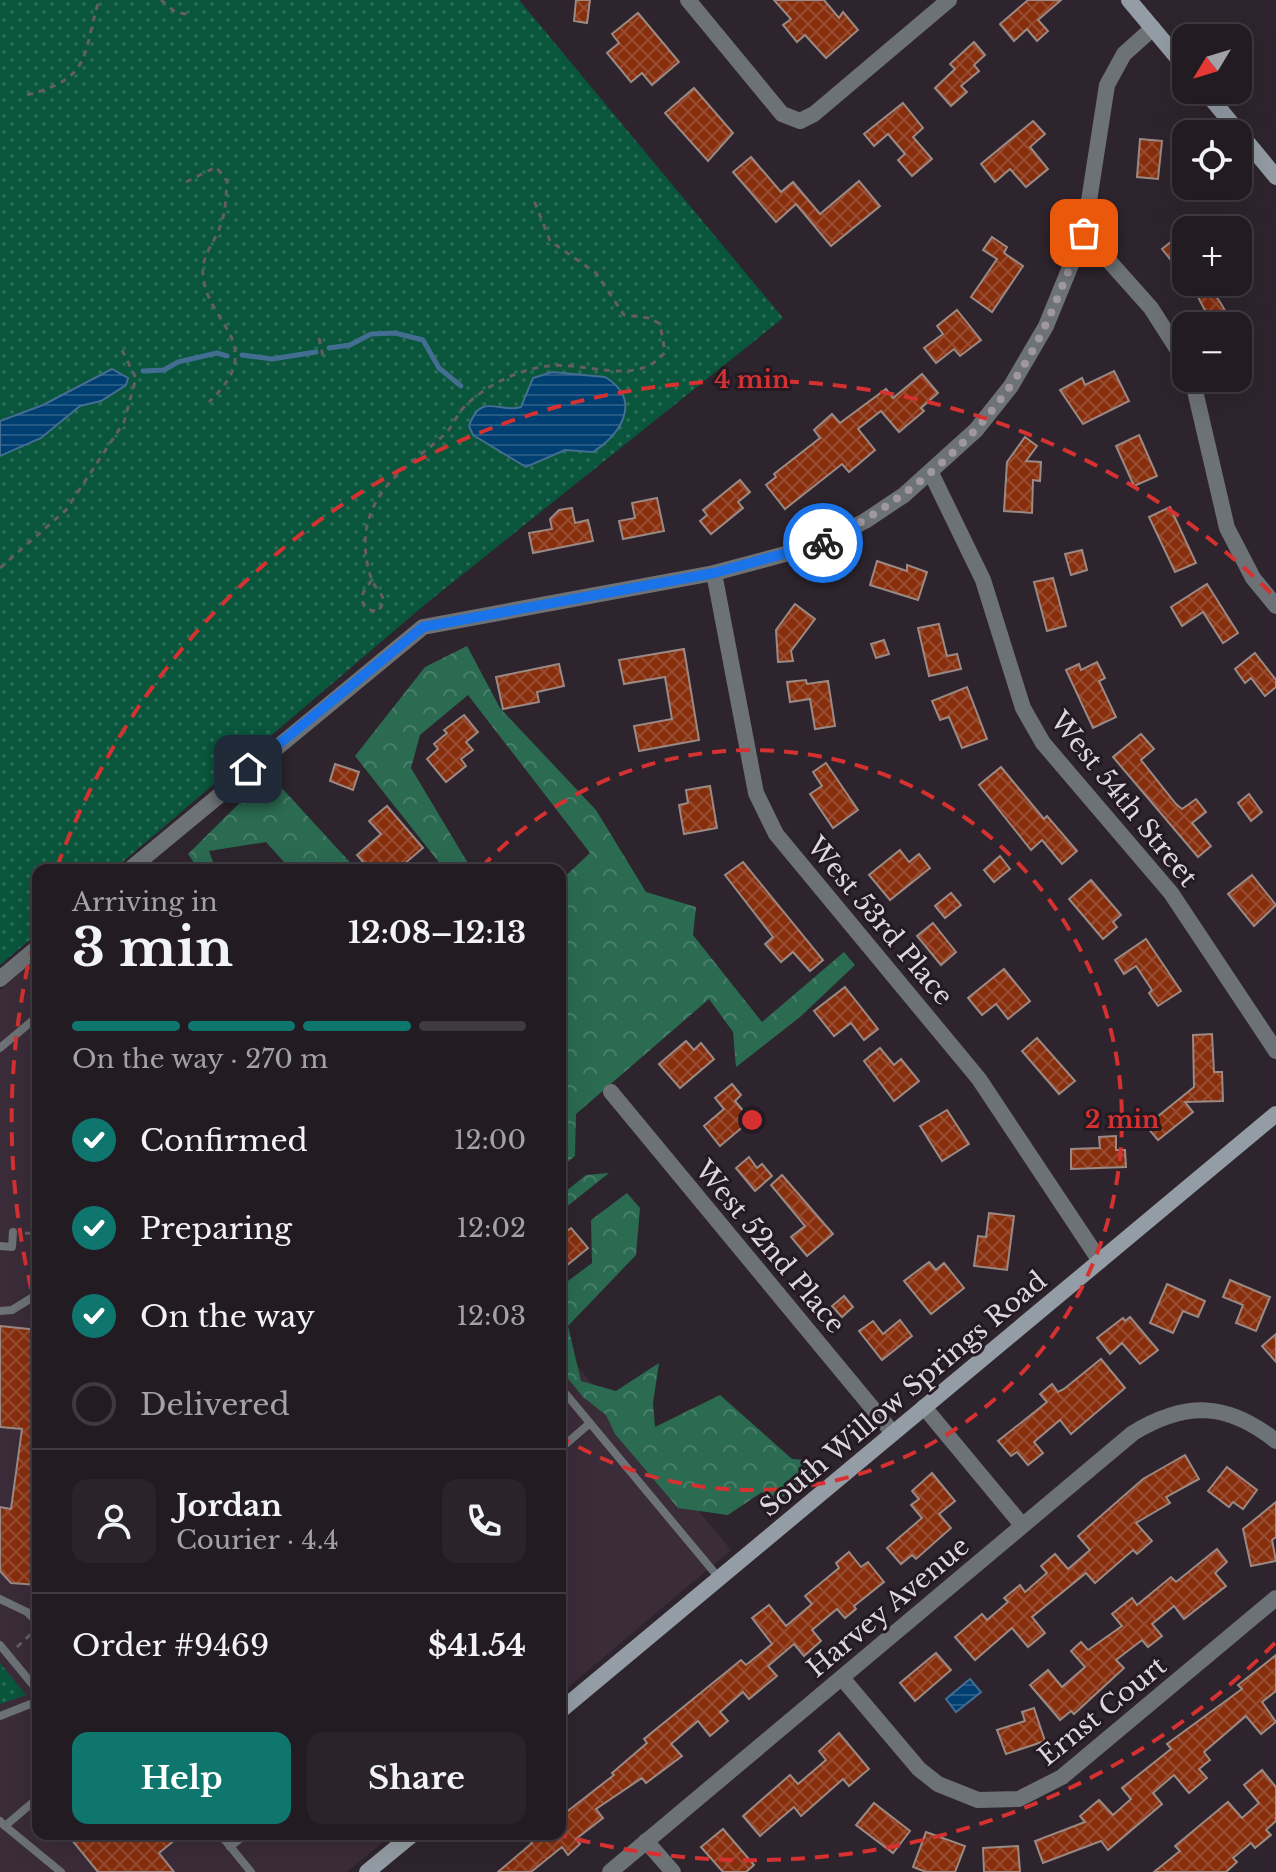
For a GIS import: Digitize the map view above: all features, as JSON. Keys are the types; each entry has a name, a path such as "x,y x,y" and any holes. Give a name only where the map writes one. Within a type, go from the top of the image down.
{"street":[{"path":"688,0 782,114 800,121 814,114 939,3"},
{"path":"1129,0 1172,51"},
{"path":"136,864 423,627 714,573 819,545 865,521 931,473 976,430 1011,386 1046,326 1084,233 1107,85 1124,54 1153,28"},
{"path":"1216,104 1276,177"},
{"path":"1084,233 1151,308 1172,341"},
{"path":"1195,392 1227,528 1239,555 1276,606"},
{"name":"West 54th Street","path":"931,473 983,580 1023,708 1043,743 1171,893 1276,1051"},
{"name":"West 53rd Place","path":"714,573 756,793 776,834 979,1079 1100,1261"},
{"path":"0,979 32,952"},
{"name":"West 52nd Place","path":"611,1092 893,1433"},
{"name":"South Willow Springs Road","path":"566,1706 1276,1114"},
{"path":"924,1407 1022,1525"},
{"name":"Harvey Avenue","path":"610,1872 1142,1427 1172,1413 1212,1410 1246,1420 1276,1441"},
{"name":"Ernst Court","path":"842,1678 919,1769 938,1784 978,1800 1019,1799 1042,1791 1062,1777 1276,1598"},
{"path":"367,1872 406,1840"},
{"path":"646,1841 673,1872"}],"lane":[{"path":"0,1048 32,1021"},
{"path":"0,1246 12,1247 13,1232"},
{"path":"0,1311 12,1310 32,1298"},
{"path":"566,1394 719,1578"},
{"path":"566,1444 590,1423"},
{"path":"0,1599 27,1612 32,1618"},
{"path":"0,1645 32,1684"},
{"path":"0,1716 32,1703"},
{"path":"32,1802 2,1824 61,1872"},
{"path":"225,1840 247,1871"},
{"path":"230,1847 239,1840"}],"path":[{"path":"27,95 62,83 79,69 91,42 99,0"},
{"path":"161,0 175,12 192,15"},
{"path":"186,182 210,168 216,167 226,175 222,221 206,255 202,274 234,345 234,362 224,386 209,402"},
{"path":"372,580 361,595 362,603 366,609 378,612 384,601 372,580 366,553 367,526 380,498 419,452 447,432 464,406 475,397 494,384 534,369 560,365 633,370 654,363 665,352 660,324 650,318 624,315 596,273 550,241 534,200"},
{"path":"319,338 323,356"},
{"path":"0,568 46,529 75,497 124,422 136,378 122,350"},
{"path":"8,1655 32,1631"}],"shaded area":[{"path":"32,963 32,1840 386,1840 347,1872 0,1872 0,990"},
{"path":"566,1352 731,1550 566,1689"}],"green space":[{"path":"0,0 519,0 783,318 428,602 120,864 32,864 32,938 0,965"},
{"path":"467,646 500,708 596,810 646,892 696,907 693,935 762,1022 844,952 855,965 800,1017 736,1067 733,1032 709,999 576,1114 575,1156 566,1163 566,875 590,853 468,695 420,735 411,768 468,864 440,864 355,756 425,667"},
{"path":"269,774 352,864 286,864 266,842 209,851 214,864 195,864 188,854"},
{"path":"609,1173 566,1207 566,1191 586,1175"},
{"path":"627,1193 640,1208 636,1255 568,1326 581,1381 616,1391 659,1363 653,1403 655,1427 720,1395 792,1459 805,1460 816,1470 776,1503 762,1492 728,1515 678,1508 615,1434 606,1415 583,1397 566,1376 566,1282 592,1263 591,1220"},
{"path":"0,1663 26,1695 0,1704"}],"water":[{"path":"112,369 128,378 126,385 101,401 80,406 41,438 0,456 0,421 43,405"},
{"path":"552,372 605,377 617,386 623,396 624,416 603,445 593,452 565,450 526,467 473,435 469,426 479,409 485,406 521,407 533,378"},
{"path":"970,1679 981,1692 956,1712 946,1699"}],"building":[{"path":"576,0 590,0 587,23 574,21"},
{"path":"774,0 824,0 839,18 843,12 858,30 826,58 805,35 797,42 783,25 791,19"},
{"path":"1028,0 1061,0 1038,20 1048,31 1037,41 1027,29 1014,41 1000,24"},
{"path":"638,13 679,62 652,85 642,73 631,82 607,53 619,43 612,34"},
{"path":"974,42 985,55 974,65 979,71 961,86 967,92 951,106 935,88 955,69 950,64"},
{"path":"694,88 733,133 708,161 665,113"},
{"path":"903,103 923,128 913,137 932,159 912,176 898,160 905,154 888,134 874,146 864,134"},
{"path":"1033,121 1045,134 1030,147 1048,169 1026,187 1010,169 995,182 981,164"},
{"path":"1140,139 1162,141 1158,179 1137,177"},
{"path":"751,157 781,192 793,182 820,214 859,181 880,206 831,246 796,204 776,222 733,172"},
{"path":"992,237 1007,247 1004,253 1023,266 992,312 971,297 997,259 983,250"},
{"path":"1172,241 1172,262 1162,249"},
{"path":"1198,296 1216,296 1226,312 1206,312"},
{"path":"957,310 981,340 960,356 954,349 936,363 924,348 943,334 937,326"},
{"path":"1114,371 1129,401 1083,424 1060,390 1082,378 1085,385"},
{"path":"922,374 938,393 921,408 924,411 899,432 881,411 858,429 875,450 849,472 842,464 785,509 766,485 776,477 774,474 820,438 814,430 832,414 840,423 886,389 893,398"},
{"path":"1139,435 1157,476 1134,486 1116,446"},
{"path":"1025,437 1037,446 1026,461 1041,462 1040,481 1033,480 1032,513 1004,511 1007,462"},
{"path":"740,480 750,492 738,502 743,508 711,534 700,521 707,515 703,510"},
{"path":"657,498 664,531 623,539 619,521 635,518 632,503"},
{"path":"1170,507 1196,563 1175,572 1149,517"},
{"path":"572,508 575,523 588,520 593,541 533,553 529,533 552,529 550,519 559,510"},
{"path":"1082,550 1087,570 1071,575 1065,554"},
{"path":"877,561 907,571 907,565 927,572 918,600 870,585"},
{"path":"1053,578 1066,626 1047,631 1034,582"},
{"path":"1207,584 1238,633 1223,643 1203,612 1182,626 1171,607"},
{"path":"795,604 815,619 791,651 793,661 778,662 776,630"},
{"path":"939,624 947,656 957,654 961,669 929,676 918,628"},
{"path":"884,640 889,654 876,658 871,644"},
{"path":"684,649 699,740 639,751 634,726 672,719 665,677 624,684 619,660"},
{"path":"1255,653 1276,680 1276,687 1265,696 1251,678 1245,683 1235,669"},
{"path":"1097,662 1105,678 1099,681 1116,717 1093,728 1066,670 1079,664 1081,670"},
{"path":"559,664 564,686 537,692 539,702 503,709 496,677"},
{"path":"806,680 807,684 828,681 835,726 815,729 810,699 790,702 787,682"},
{"path":"967,687 987,739 962,748 949,717 940,720 932,701"},
{"path":"464,715 478,732 466,742 473,750 461,759 466,766 446,782 427,759 438,749 434,744 447,733 444,730"},
{"path":"1141,734 1154,749 1141,760 1176,804 1182,809 1196,799 1206,812 1192,823 1211,846 1198,857 1113,757"},
{"path":"826,763 858,810 833,828 810,794 822,786 813,772"},
{"path":"335,764 359,772 353,790 330,781"},
{"path":"1001,767 1044,819 1047,816 1077,851 1062,864 1042,840 1031,850 979,785"},
{"path":"710,786 717,828 684,834 679,805 688,803 686,790"},
{"path":"1249,794 1262,812 1251,821 1238,803"},
{"path":"387,806 423,848 404,864 365,864 357,855 381,834 369,821"},
{"path":"900,850 909,862 919,854 930,868 890,900 869,875"},
{"path":"1000,856 1010,869 994,882 984,870"},
{"path":"743,862 823,960 810,971 793,952 781,962 765,944 773,937 725,875"},
{"path":"1252,875 1276,905 1254,926 1228,894"},
{"path":"1091,880 1121,915 1113,922 1117,927 1103,939 1069,899"},
{"path":"951,893 961,905 945,918 935,906"},
{"path":"933,923 956,952 941,965 917,936"},
{"path":"1146,939 1181,991 1158,1006 1149,993 1152,990 1136,966 1124,974 1115,960"},
{"path":"1004,969 1030,1001 1008,1019 996,1004 982,1015 968,998"},
{"path":"845,987 878,1029 864,1040 851,1023 834,1036 814,1011"},
{"path":"1212,1034 1214,1072 1222,1072 1223,1101 1185,1102 1193,1112 1158,1140 1146,1126 1194,1087 1193,1035"},
{"path":"1037,1038 1075,1081 1059,1094 1022,1051"},
{"path":"686,1041 694,1050 701,1043 714,1059 680,1088 659,1064"},
{"path":"880,1048 894,1065 901,1059 919,1081 894,1101 864,1061"},
{"path":"732,1084 741,1095 735,1101 751,1120 720,1146 704,1126 724,1109 715,1098"},
{"path":"947,1110 969,1144 942,1161 920,1126"},
{"path":"1116,1136 1116,1150 1125,1150 1126,1167 1071,1169 1071,1149 1100,1148 1099,1137"},
{"path":"749,1157 757,1168 762,1164 772,1176 755,1191 736,1168"},
{"path":"782,1175 833,1234 807,1256 791,1237 805,1226 771,1185"},
{"path":"989,1213 1014,1216 1007,1270 974,1266 978,1236 986,1237"},
{"path":"571,1228 588,1248 566,1266 566,1232"},
{"path":"929,1262 936,1270 944,1263 964,1288 931,1314 904,1281"},
{"path":"1230,1280 1270,1297 1256,1331 1236,1323 1243,1305 1223,1297"},
{"path":"1167,1284 1205,1301 1198,1317 1183,1311 1173,1333 1150,1323"},
{"path":"844,1296 853,1307 842,1317 832,1306"},
{"path":"1130,1317 1158,1350 1140,1364 1122,1343 1110,1354 1097,1338 1123,1318 1125,1321"},
{"path":"900,1320 912,1336 882,1360 859,1331 873,1321 883,1334"},
{"path":"0,1326 32,1329 32,1585 11,1583 0,1571 0,1507 11,1509 22,1429 0,1427"},
{"path":"1276,1334 1276,1362 1262,1346"},
{"path":"1101,1359 1125,1388 1071,1434 1060,1420 1034,1442 1043,1453 1028,1465 1017,1452 1011,1456 998,1441 1047,1402 1040,1394 1052,1384 1058,1392 1064,1389"},
{"path":"1185,1455 1199,1479 1166,1497 1170,1503 1136,1523 1152,1541 1137,1554 1133,1550 1095,1583 1086,1573 1032,1617 1045,1633 1028,1647 1012,1628 975,1660 955,1637 982,1614 987,1620 1008,1602 1004,1598 1020,1585 1025,1592 1047,1573 1041,1566 1055,1554 1068,1569 1090,1550 1078,1536 1143,1479"},
{"path":"1227,1467 1257,1490 1243,1509 1233,1502 1229,1507 1208,1491"},
{"path":"932,1473 955,1501 939,1514 951,1528 916,1559 912,1555 901,1564 887,1548 922,1518 911,1505 919,1499 912,1491"},
{"path":"1276,1502 1276,1537 1272,1540 1276,1561 1251,1566 1243,1529"},
{"path":"1217,1549 1227,1562 1215,1573 1226,1586 1184,1619 1174,1606 1152,1624 1162,1636 1148,1647 1142,1640 1116,1660 1124,1668 1074,1714 1071,1711 1060,1720 1030,1685 1048,1670 1062,1687 1085,1667 1071,1651 1081,1642 1088,1650 1122,1626 1112,1614 1132,1598 1137,1605 1171,1577 1176,1582"},
{"path":"849,1552 861,1567 868,1562 884,1582 854,1606 856,1609 845,1618 837,1609 812,1630 821,1641 804,1656 794,1644 768,1666 777,1676 749,1699 743,1692 720,1712 728,1721 710,1736 698,1721 671,1744 682,1756 646,1783 642,1778 596,1809 603,1818 576,1839 580,1844 568,1855 562,1847 531,1872 498,1872 532,1843 530,1840 566,1840 566,1812 614,1775 612,1773 647,1743 644,1739 741,1660 746,1665 772,1644 752,1618 769,1605 786,1626 812,1604 805,1596 839,1568 836,1563"},
{"path":"936,1653 951,1670 915,1701 900,1683"},
{"path":"1276,1655 1276,1691 1262,1702 1276,1722 1261,1734 1246,1716 1204,1752 1210,1760 1199,1769 1207,1778 1189,1793 1174,1775 1153,1793 1162,1804 1108,1850 1101,1841 1043,1863 1035,1841 1085,1822 1080,1816 1099,1800 1113,1815 1131,1799 1122,1788 1171,1749 1167,1744 1242,1689 1238,1685"},
{"path":"1034,1708 1045,1741 1006,1754 997,1730 1025,1721 1022,1712"},
{"path":"839,1733 869,1769 849,1786 843,1779 801,1816 794,1807 760,1836 743,1816 790,1775 798,1784 826,1760 819,1751"},
{"path":"1262,1770 1276,1787 1276,1821 1266,1830 1271,1835 1255,1848 1251,1843 1233,1858 1237,1862 1226,1872 1154,1872 1180,1851 1175,1846 1228,1802 1242,1818 1259,1803 1244,1785"},
{"path":"874,1803 910,1831 893,1853 856,1825"},
{"path":"723,1829 754,1865 746,1872 723,1872 701,1847"},
{"path":"926,1832 965,1846 955,1872 926,1872 913,1867"},
{"path":"72,1840 175,1840 159,1853 174,1872 98,1872"},
{"path":"1018,1846 1020,1872 984,1872 983,1848"}],"waterway":[{"path":"329,348 350,345 371,334 395,333 423,340 439,368 461,386"},
{"path":"242,355 272,359 316,352"},
{"path":"143,371 164,370 178,362 217,353 227,356"}],"way so far":[{"path":"823,543 865,521 904,495 976,430 1011,386 1046,326 1084,233"}],"route":[{"path":"248,769 423,627 436,622 714,573 823,543"}]}
